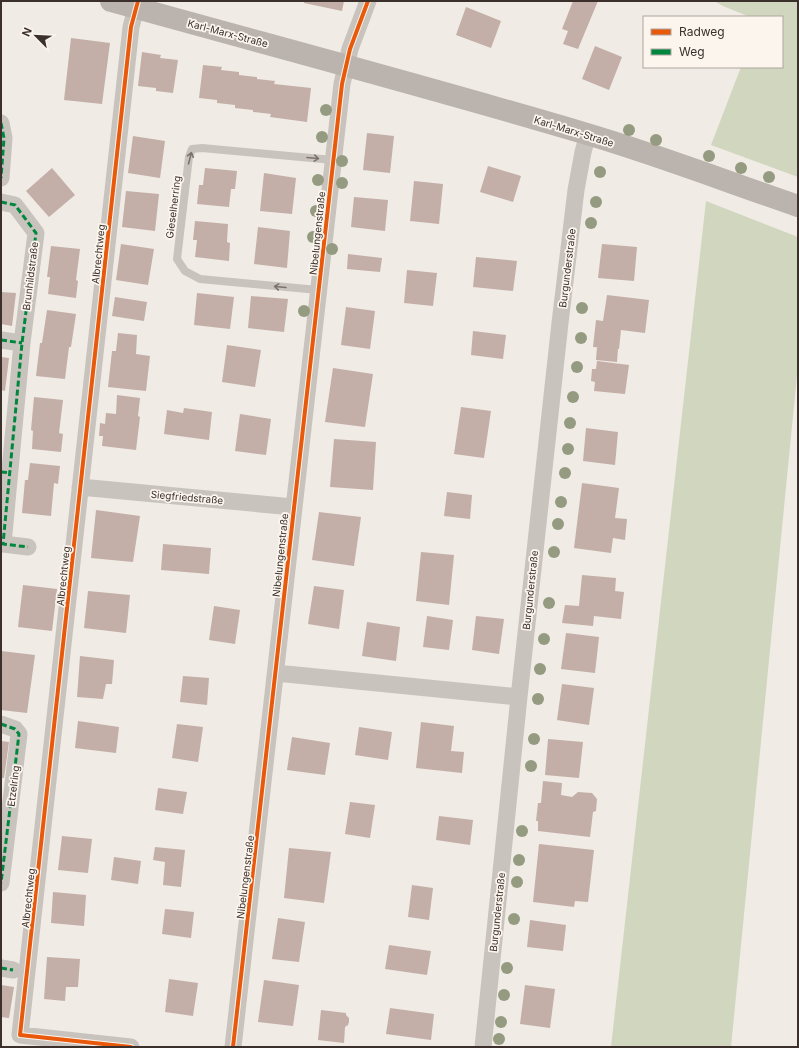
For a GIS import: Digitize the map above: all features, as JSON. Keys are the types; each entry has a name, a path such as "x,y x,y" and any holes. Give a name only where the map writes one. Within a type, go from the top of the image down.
{"main road":[{"name":"Karl-Marx-Straße","path":"111,1 137,4 588,134 662,158 798,206"}],"street":[{"path":"346,65 350,49 368,1"},
{"name":"Albrechtweg","path":"131,1047 20,1035 131,27 137,4"},
{"name":"Nibelungenstraße","path":"233,1047 276,673 293,507 342,84 346,65"},
{"path":"1,123 4,138 1,178"},
{"name":"Burgunderstraße","path":"483,1047 519,697 576,190 588,134"},
{"name":"Brunhildstraße","path":"1,202 15,205 36,233 6,472 3,544 28,547"},
{"path":"1,340 22,343"},
{"name":"Siegfriedstraße","path":"80,487 293,507"},
{"path":"276,673 519,697"},
{"name":"Etzelring","path":"1,724 14,729 20,734 1,883"}],"lane":[{"name":"Gieselherring","path":"318,290 200,279 185,271 177,259 189,157 192,149 202,148 333,160"}],"green space":[{"path":"714,1 798,1 798,177 711,145 741,68 783,68 783,16 748,16"},
{"path":"706,201 798,237 798,365 731,1047 611,1047"}],"building":[{"path":"304,1 344,1 342,11 304,3"},
{"path":"573,1 598,1 578,49 563,44 568,31 562,29"},
{"path":"466,7 501,21 491,48 456,35"},
{"path":"71,38 110,43 102,104 64,100"},
{"path":"595,46 622,57 609,90 582,79"},
{"path":"142,52 161,55 160,58 178,60 173,93 156,91 156,88 138,86"},
{"path":"203,65 222,67 221,70 239,72 239,75 275,81 274,84 311,88 307,122 270,117 271,114 235,108 235,105 217,103 217,100 199,98"},
{"path":"367,133 394,136 390,173 363,170"},
{"path":"133,136 165,141 160,178 128,173"},
{"path":"488,166 521,176 513,202 480,192"},
{"path":"52,168 75,195 49,217 26,191"},
{"path":"205,168 237,171 235,189 231,189 229,207 197,204 199,185 203,185"},
{"path":"264,173 296,178 292,214 260,211"},
{"path":"414,181 443,184 439,224 410,221"},
{"path":"126,191 159,194 155,231 122,227"},
{"path":"354,197 388,200 385,231 351,227"},
{"path":"195,221 228,224 227,242 230,243 229,261 195,257 197,240 193,240"},
{"path":"258,227 290,231 287,268 254,264"},
{"path":"121,244 154,249 148,285 116,280"},
{"path":"602,244 637,247 634,281 598,278"},
{"path":"51,246 80,249 76,280 78,281 76,298 48,294 50,277 47,277"},
{"path":"348,254 382,258 380,272 347,269"},
{"path":"476,257 517,261 513,291 473,287"},
{"path":"407,270 437,273 433,306 404,303"},
{"path":"1,292 16,293 12,326 1,324"},
{"path":"197,293 234,297 230,329 194,325"},
{"path":"607,295 649,300 645,333 621,330 619,349 593,347 596,320 603,321"},
{"path":"251,296 288,299 284,332 248,328"},
{"path":"115,297 147,302 144,321 112,316"},
{"path":"346,307 375,311 370,349 341,345"},
{"path":"47,310 76,314 71,347 69,347 65,379 36,376 40,343 42,343"},
{"path":"473,331 506,335 503,359 471,355"},
{"path":"118,333 137,335 136,354 150,356 146,391 108,387 112,351 116,351"},
{"path":"227,345 261,350 255,387 222,382"},
{"path":"597,347 618,349 617,362 596,360"},
{"path":"1,357 9,358 5,391 1,390"},
{"path":"597,361 629,365 625,394 594,391 595,382 591,381 592,369 596,369"},
{"path":"333,368 373,374 365,427 325,422"},
{"path":"117,395 140,398 138,416 140,417 136,450 102,446 103,436 99,436 100,423 105,424 106,413 116,414"},
{"path":"34,397 63,400 59,433 63,434 61,452 32,449 33,431 31,430"},
{"path":"461,407 491,411 484,458 454,454"},
{"path":"184,408 212,412 209,440 164,434 167,410 183,413"},
{"path":"240,414 271,419 266,455 235,451"},
{"path":"586,428 618,432 615,465 583,461"},
{"path":"334,439 376,442 373,490 330,487"},
{"path":"30,463 60,466 58,484 54,483 51,516 22,513 25,480 28,480"},
{"path":"582,483 619,488 615,518 627,519 625,540 613,538 611,553 574,548"},
{"path":"447,492 472,495 470,519 444,516"},
{"path":"96,510 140,516 133,562 91,558"},
{"path":"319,512 361,517 354,566 312,560"},
{"path":"163,544 211,548 209,574 161,570"},
{"path":"421,552 454,555 449,605 416,601"},
{"path":"582,575 616,578 615,591 624,592 621,619 594,616 593,626 562,623 565,605 579,606"},
{"path":"23,585 57,589 52,631 18,627"},
{"path":"314,586 344,590 339,629 308,624"},
{"path":"88,591 130,595 126,633 84,628"},
{"path":"214,606 240,610 235,644 209,640"},
{"path":"427,616 453,620 449,650 423,647"},
{"path":"476,616 504,619 499,654 472,650"},
{"path":"367,622 400,627 396,661 362,656"},
{"path":"566,633 599,637 595,673 561,669"},
{"path":"1,651 35,655 27,713 1,710"},
{"path":"80,656 114,660 112,684 106,684 103,699 77,697"},
{"path":"183,676 209,678 207,705 180,702"},
{"path":"562,684 594,688 589,725 557,720"},
{"path":"78,721 119,727 116,753 75,748"},
{"path":"421,722 454,726 451,751 464,752 462,773 416,768"},
{"path":"177,724 203,727 198,762 172,758"},
{"path":"359,727 392,732 388,760 355,755"},
{"path":"292,737 330,743 325,775 287,770"},
{"path":"548,739 583,742 579,778 545,775"},
{"path":"1,741 9,742 4,778 1,778"},
{"path":"543,781 562,783 561,795 572,797 578,792 592,793 597,799 596,811 593,812 590,837 538,831 538,821 536,821 538,803 541,803"},
{"path":"158,788 187,792 183,814 155,810"},
{"path":"350,802 375,805 370,838 345,834"},
{"path":"439,816 473,820 470,845 436,840"},
{"path":"62,836 92,839 88,873 58,870"},
{"path":"539,844 594,850 588,902 575,901 574,907 533,902"},
{"path":"155,847 185,850 181,887 163,885 165,862 153,860"},
{"path":"289,848 331,852 324,903 284,898"},
{"path":"114,857 141,861 138,884 111,880"},
{"path":"412,885 433,888 429,920 408,917"},
{"path":"53,892 86,895 84,926 51,923"},
{"path":"165,909 194,912 191,938 162,934"},
{"path":"278,918 305,922 299,962 272,959"},
{"path":"530,920 566,925 563,951 527,947"},
{"path":"389,945 431,951 427,975 385,969"},
{"path":"47,957 80,959 78,987 66,987 65,1001 44,999"},
{"path":"169,979 198,983 193,1016 165,1012"},
{"path":"264,980 299,985 293,1026 258,1022"},
{"path":"1,985 14,987 9,1018 1,1017"},
{"path":"525,985 555,989 550,1028 520,1024"},
{"path":"390,1008 434,1014 431,1040 386,1034"},
{"path":"321,1010 346,1013 349,1018 349,1022 345,1027 344,1043 318,1040"}],"marked path":[{"path":"1,123 4,138 1,178"},
{"path":"1,202 15,205 36,233 22,343 3,544 28,547"},
{"path":"1,340 22,343"},
{"path":"1,472 11,473"},
{"path":"1,724 15,729 19,734 1,883"},
{"path":"1,968 13,970"}],"cycle path":[{"path":"131,1047 20,1035 131,27 138,1"},
{"path":"233,1047 342,84 350,49 368,1"}]}
